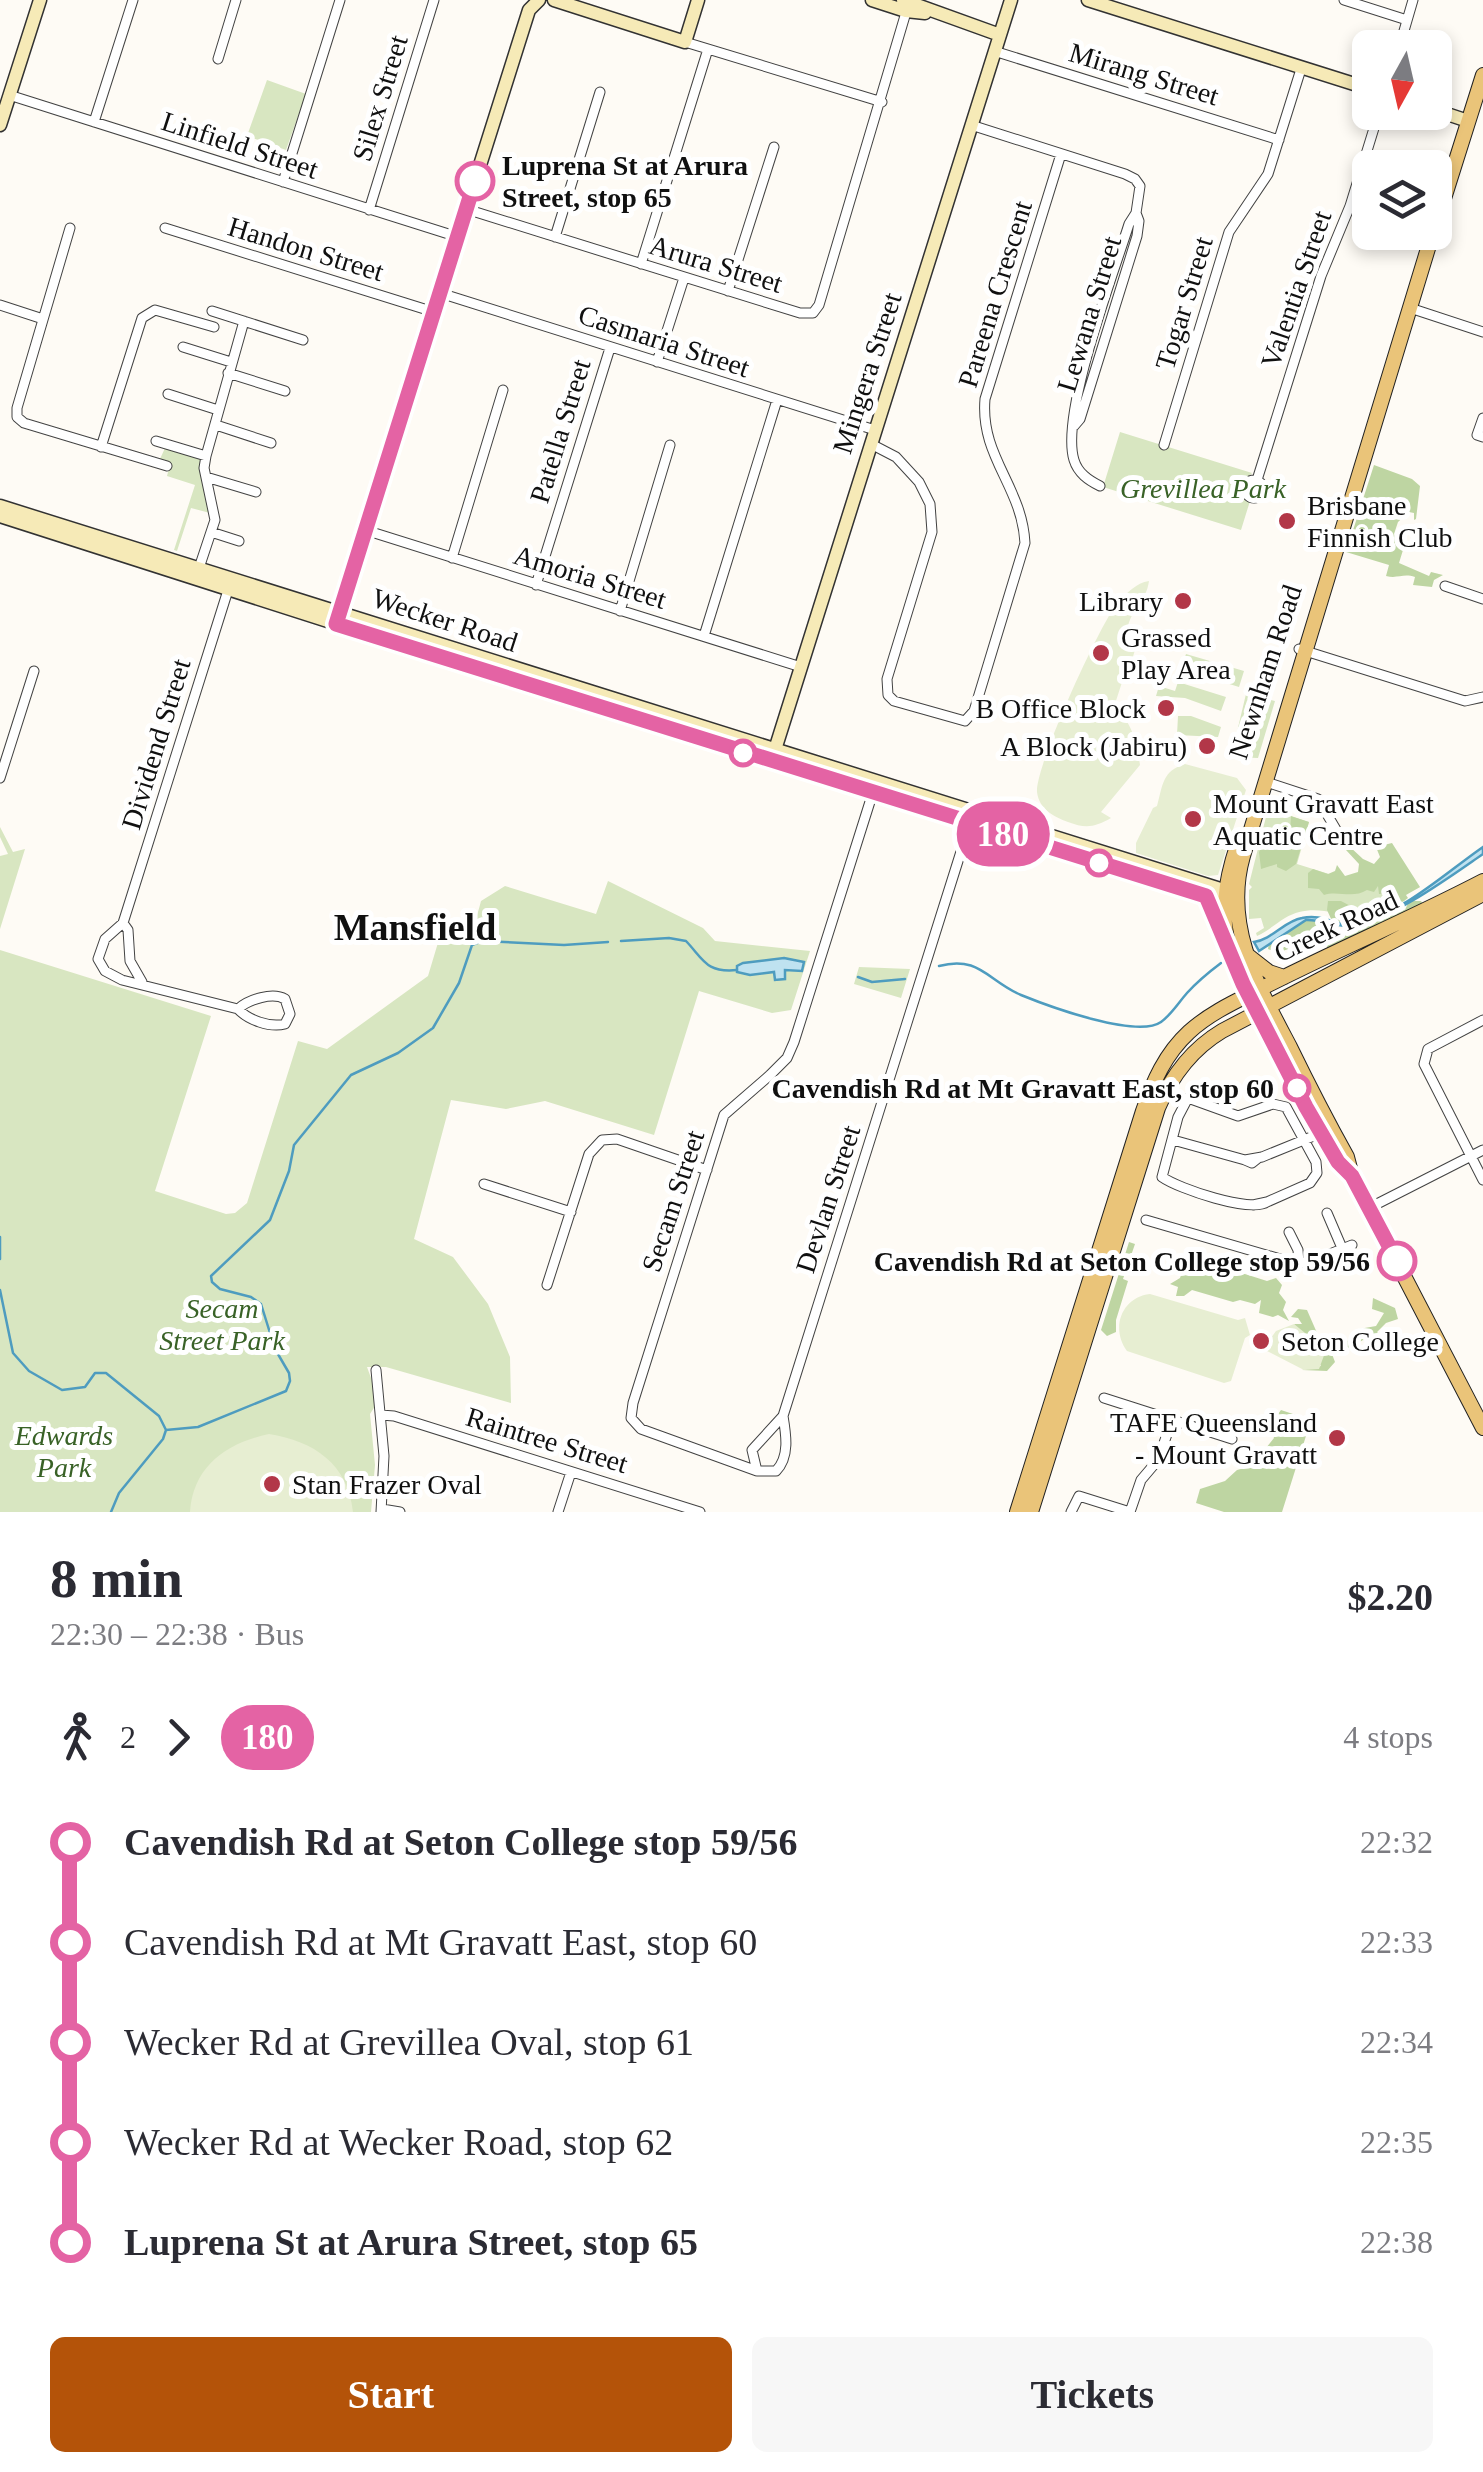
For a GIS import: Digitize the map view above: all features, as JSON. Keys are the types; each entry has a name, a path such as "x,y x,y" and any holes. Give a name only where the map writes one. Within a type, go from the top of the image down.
{"main road":[{"name":"Newnham Road","path":"1452,172 1483,75"},
{"name":"Newnham Road","path":"1255,992 1231,896 1330,548 1337,540 1428,250"},
{"name":"Newnham Road","path":"1255,992 1237,971 1226,938 1231,896 1302,650"},
{"name":"Creek Road","path":"1017,1512 1154,1082 1181,1040 1218,1011 1483,882"},
{"name":"Creek Road","path":"1032,1512 1163,1096 1178,1070 1195,1050 1238,1022 1483,894"},
{"path":"1206,896 1226,938"},
{"path":"1245,954 1269,972 1284,977"},
{"path":"1218,1011 1234,986 1237,971"},
{"path":"1255,992 1338,1162 1352,1176 1483,1428"},
{"path":"1274,1029 1290,995"},
{"path":"1238,1022 1274,1029"}],"street":[{"path":"0,125 40,0"},
{"path":"94,122 133,0"},
{"path":"218,59 236,0"},
{"path":"283,182 340,0"},
{"name":"Silex Street","path":"369,210 434,0"},
{"path":"337,618 529,10 539,0"},
{"path":"554,0 882,102"},
{"path":"685,42 698,0"},
{"path":"872,0 906,4 1000,35"},
{"name":"Mingera Street","path":"773,756 1010,0"},
{"path":"1088,0 1352,83"},
{"path":"1344,0 1407,20"},
{"path":"1404,30 1414,0"},
{"name":"Arura Street","path":"466,209 805,315 816,311 882,102 906,4"},
{"path":"222,44 234,48"},
{"path":"642,264 708,49"},
{"name":"Mirang Street","path":"994,51 1279,140"},
{"name":"Togar Street","path":"1164,446 1229,232 1262,186 1302,68"},
{"path":"555,237 600,92"},
{"name":"Linfield Street","path":"9,96 458,236"},
{"path":"1452,115 1468,120"},
{"name":"Lewana Street","path":"971,125 1135,179 1140,186 1137,236 1080,420 1074,426 1074,462 1086,478 1100,486"},
{"name":"Valentia Street","path":"1256,480 1320,276 1350,206 1373,130"},
{"path":"728,291 774,147"},
{"name":"Pareena Crescent","path":"873,437 919,482 930,504 932,532 887,680 888,695 894,701 965,720 974,711 1025,542 1018,502 985,434 985,399 1061,154"},
{"path":"70,228 16,408 17,417 24,423 167,466"},
{"name":"Handon Street","path":"165,228 434,312"},
{"path":"657,362 684,278"},
{"name":"Casmaria Street","path":"440,294 777,400 873,437"},
{"path":"0,305 43,319"},
{"path":"1410,308 1483,332"},
{"path":"101,447 142,318 155,310 244,321 303,340"},
{"path":"206,316 214,327"},
{"path":"197,574 214,513 206,456 244,321"},
{"path":"183,346 285,390"},
{"name":"Patella Street","path":"536,585 610,348"},
{"path":"452,558 502,390"},
{"path":"168,394 218,410"},
{"path":"704,636 777,400"},
{"path":"1480,436 1483,418"},
{"path":"216,425 271,442"},
{"path":"153,462 157,444 206,456"},
{"path":"620,611 670,445"},
{"path":"206,476 256,492"},
{"name":"Wecker Road","path":"2,515 1231,896"},
{"name":"Amoria Street","path":"365,530 802,667"},
{"path":"211,532 239,541"},
{"name":"Dividend Street","path":"113,975 101,966 98,953 105,939 123,923 230,584"},
{"path":"1444,586 1483,599"},
{"path":"1302,650 1465,701 1483,697"},
{"path":"0,778 34,670"},
{"path":"1266,782 1318,799 1340,838"},
{"name":"Wecker Road","path":"874,788 970,824 1206,896 1231,896"},
{"name":"Secam Street","path":"735,1461 640,1430 631,1418 633,1402 724,1115 778,1066 794,1042 874,788"},
{"name":"Devlan Street","path":"756,1470 776,1472 782,1465 783,1416 970,824"},
{"name":"Dividend Street","path":"123,923 128,930 130,961 142,982"},
{"path":"113,975 130,961"},
{"path":"113,975 238,1008 244,1016 278,1026 290,1014 286,999 275,995 238,1008"},
{"path":"1483,1020 1428,1049 1424,1057 1427,1072 1483,1180"},
{"path":"1188,1098 1242,1117 1281,1104 1288,1109 1318,1168 1310,1183 1268,1202 1232,1202 1163,1179 1161,1174 1174,1140 1178,1117 1188,1098"},
{"path":"1174,1140 1252,1163 1326,1131"},
{"path":"547,1285 589,1154 602,1140 617,1139 707,1170"},
{"path":"1369,1208 1483,1150"},
{"path":"484,1184 571,1212"},
{"path":"1146,1220 1300,1263 1347,1246 1327,1212"},
{"path":"1155,1240 1160,1224"},
{"path":"1289,1232 1300,1263"},
{"path":"376,1370 384,1456 382,1510 400,1512"},
{"path":"1104,1398 1117,1398 1232,1439"},
{"name":"Raintree Street","path":"381,1415 700,1512"},
{"name":"Devlan Street","path":"735,1461 752,1450 783,1416"},
{"path":"1071,1512 1080,1496 1130,1512 1142,1480 1158,1460 1172,1420"},
{"path":"752,1450 756,1470"},
{"path":"735,1461 756,1470"},
{"path":"558,1512 571,1472"},
{"path":"657,1512 661,1500"}],"green space":[{"path":"267,80 306,94 286,150 247,136"},
{"name":"Grevillea Park","path":"1120,432 1252,473 1241,485 1242,495 1250,501 1241,530 1103,487"},
{"path":"165,448 200,459 210,513 191,508 177,551 174,550 195,485 167,476 170,464 160,459"},
{"path":"1374,465 1412,479 1420,486 1416,519 1409,512 1398,522 1394,534 1403,550 1399,563 1429,576 1431,572 1443,575 1434,580 1432,587 1413,585 1415,577 1411,576 1386,576 1389,565 1346,552"},
{"path":"1149,581 1128,626 1147,632 1139,637 1114,707 1133,733 1140,765 1101,812 1111,818 1090,826 1074,824 1044,808 1038,798 1046,754 1109,615 1128,592"},
{"path":"1186,654 1244,671 1239,687 1181,669"},
{"path":"1178,682 1226,697 1221,711 1185,698 1156,696 1159,686 1175,691"},
{"path":"1246,694 1275,701 1258,758 1231,757"},
{"path":"1178,716 1191,716 1221,727 1218,737 1177,735"},
{"name":"Mount Gravatt East Aquatic Centre","path":"1185,764 1237,778 1246,790 1218,875 1208,876 1136,853 1136,843 1157,806 1165,780"},
{"path":"1268,809 1309,822 1297,864 1361,884 1420,887 1356,918 1302,911 1257,936 1264,928 1261,918 1249,919 1249,884"},
{"path":"1291,816 1309,822 1296,864 1286,871 1277,864 1261,869 1259,852 1263,844 1288,849 1295,843 1296,839 1278,834 1280,830 1290,833"},
{"path":"0,827 13,852 25,849 0,929 0,856 8,854"},
{"path":"1392,843 1420,887 1396,907 1385,908 1381,913 1396,908 1405,910 1409,901 1423,904 1327,949 1326,934 1283,951 1268,949 1269,943 1285,931 1309,920 1347,933 1354,925 1332,921 1328,901 1341,901 1362,912 1393,898 1394,893 1379,894 1378,886 1374,892 1324,895 1319,889 1308,888 1308,873 1313,869 1328,874 1337,865 1345,876 1358,872 1359,864 1346,850 1349,846 1374,864 1380,857 1376,847"},
{"path":"608,881 703,928 715,941 810,951 791,1010 772,1013 699,991 654,1135 545,1101 506,1109 451,1100 414,1239 453,1257 488,1304 510,1357 511,1403 386,1367 367,1367 379,1400 370,1414 375,1465 371,1512 0,1512 0,950 211,1016 155,1191 226,1214 235,1213 247,1203 298,1041 327,1049 428,976 440,936 469,929 481,901 505,886 596,914"},
{"path":"859,967 910,969 901,998 854,984"},
{"path":"1129,1242 1135,1244 1123,1279 1128,1281 1116,1332 1107,1336 1101,1330"},
{"path":"1188,1256 1267,1281 1276,1278 1282,1285 1279,1293 1286,1302 1283,1310 1289,1321 1259,1313 1261,1300 1255,1304 1233,1302 1192,1290 1176,1296 1178,1287 1170,1284 1180,1278"},
{"path":"1150,1294 1238,1320 1245,1318 1250,1335 1245,1338 1231,1381 1224,1383 1127,1351 1119,1333 1122,1315 1132,1301"},
{"path":"1373,1298 1395,1308 1398,1319 1377,1332 1384,1340 1382,1345 1363,1340 1346,1350 1347,1341 1361,1334 1359,1329 1376,1326 1384,1313 1372,1309"},
{"path":"1298,1309 1307,1310 1321,1342 1331,1337 1338,1341 1330,1349 1335,1362 1327,1371 1302,1370 1321,1366 1294,1324 1302,1324 1291,1317"},
{"path":"1294,1324 1326,1350 1319,1369 1304,1370 1263,1349 1276,1331"},
{"path":"1281,1410 1311,1420 1282,1512 1224,1512 1196,1503 1200,1489 1225,1481 1262,1453 1274,1438 1270,1425"},
{"name":"Stan Frazer Oval","path":"269,1434 300,1442 326,1458 344,1481 353,1512 190,1512 198,1482 215,1459 239,1444"}],"water":[{"path":"1483,847 1483,854 1420,896 1385,915 1353,926 1306,920 1259,951 1254,942 1302,918 1317,917 1349,925 1373,919 1407,902"},
{"path":"784,958 804,962 802,971 785,970 785,979 775,980 774,972 737,972 737,966 743,963"}],"waterway":[{"path":"166,1430 198,1427 286,1391 289,1373 275,1349 261,1304 251,1297 220,1289 211,1276 270,1220 289,1171 294,1145 351,1075 398,1053 433,1028 459,983 472,945 482,941 564,945 608,942"},
{"path":"621,941 686,941 712,967 737,970"},
{"path":"939,966 974,967 1034,1000 1092,1019 1149,1026 1161,1022 1221,963"},
{"path":"858,977 872,982 905,979"},
{"path":"0,1237 0,1259"},
{"path":"0,1290 13,1353 29,1371 62,1390 85,1387 95,1373 106,1373 159,1416 166,1430 163,1439 119,1493 111,1512"}],"bus line":[{"name":"180","path":"475,181 336,624 1206,896 1243,984 1306,1107 1338,1162 1352,1176 1397,1261"}],"place":[{"name":"Luprena St at Arura Street, stop 65","path":"475,181"},
{"name":"Brisbane Finnish Club","path":"1287,521"},
{"name":"Library","path":"1183,601"},
{"name":"Grassed Play Area","path":"1101,653"},
{"name":"B Office Block","path":"1166,708"},
{"name":"A Block (Jabiru)","path":"1207,746"},
{"name":"Mount Gravatt East Aquatic Centre","path":"1193,819"},
{"name":"Cavendish Rd at Mt Gravatt East, stop 60","path":"1297,1088"},
{"name":"Cavendish Rd at Seton College stop 59/56","path":"1397,1261"},
{"name":"Seton College","path":"1261,1341"},
{"name":"TAFE Queensland - Mount Gravatt","path":"1337,1438"},
{"name":"Stan Frazer Oval","path":"272,1484"}],"district":[{"name":"Mansfield","path":"415,927"}],"park label":[{"name":"Secam Street Park","path":"222,1324"},
{"name":"Edwards Park","path":"64,1451"}]}
